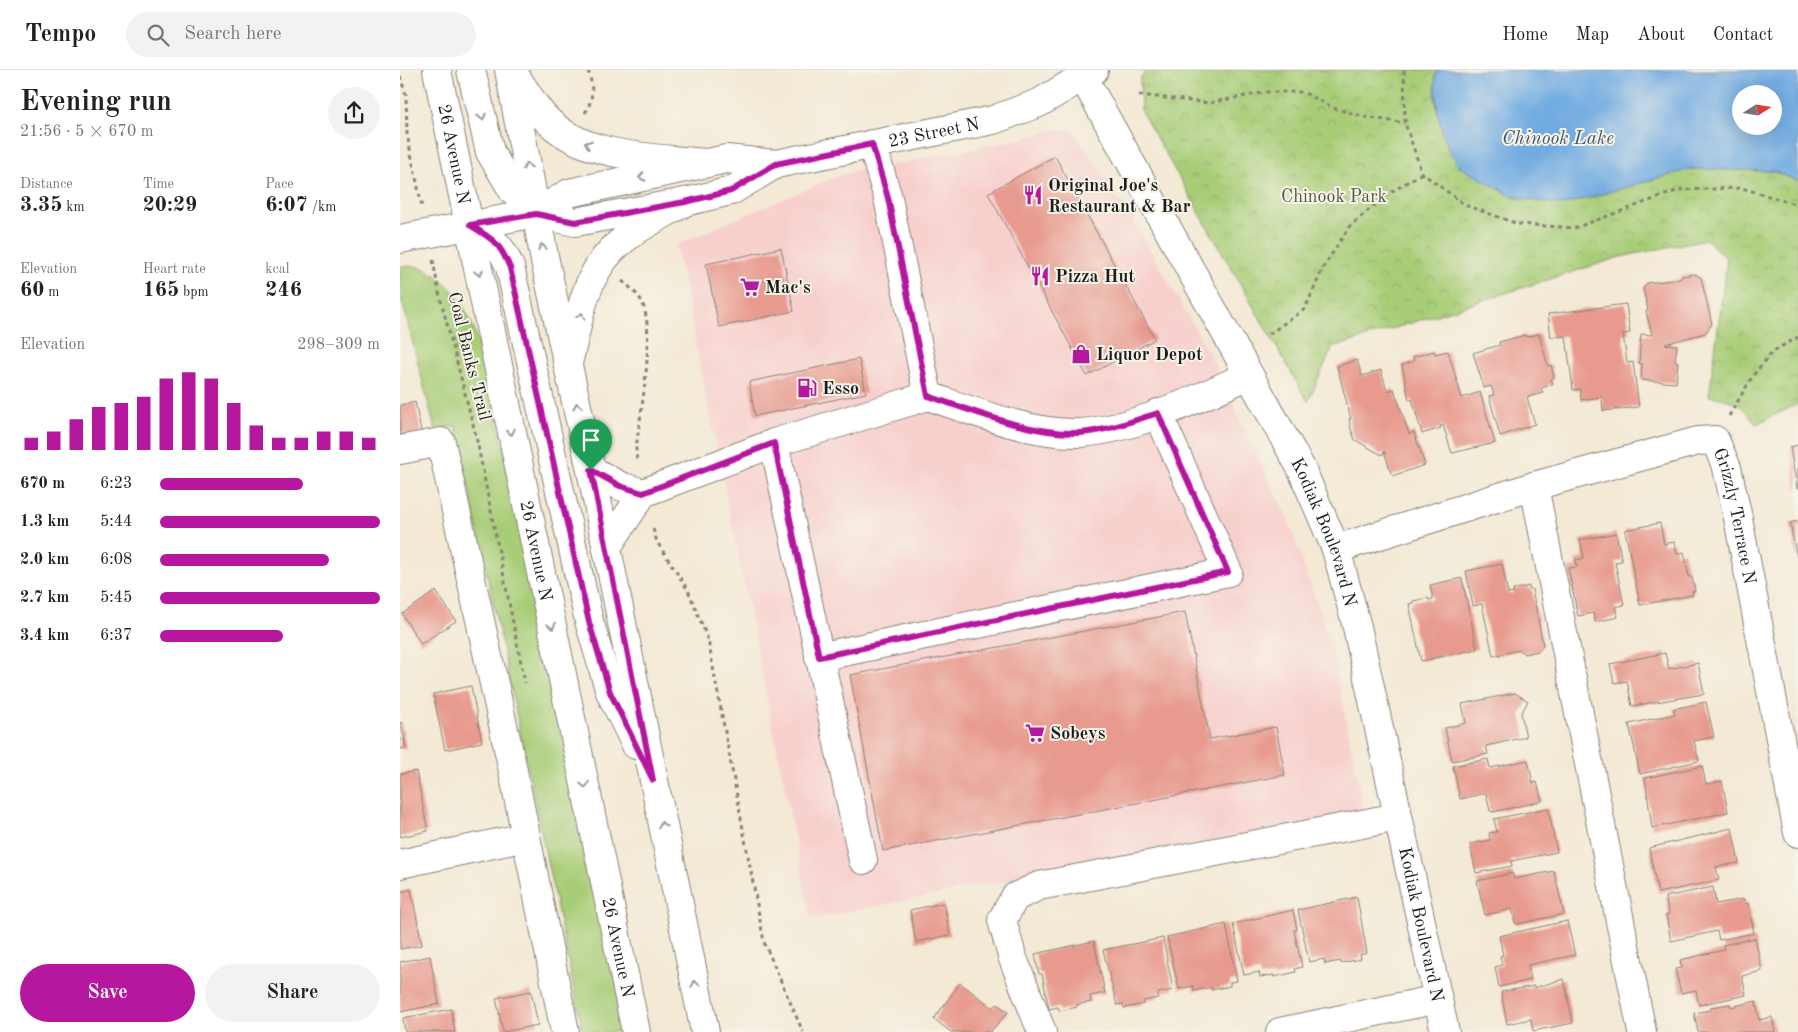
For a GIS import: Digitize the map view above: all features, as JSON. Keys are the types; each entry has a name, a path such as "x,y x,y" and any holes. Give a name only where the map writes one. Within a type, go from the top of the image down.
{"main road":[{"name":"26 Avenue N","path":"437,70 636,1032"},
{"path":"471,70 490,152 513,191 536,214"},
{"path":"510,70 536,214 607,547 705,1032"},
{"path":"510,70 545,118 571,137 602,149 625,154 705,163"},
{"name":"23 Street N","path":"536,214 569,193 726,158 776,164 993,120 1040,103 1088,74"},
{"name":"Kodiak Boulevard N","path":"1088,74 1249,375 1301,468 1336,549 1357,627 1445,1032"},
{"path":"872,144 888,198 928,396"},
{"name":"23 Street N","path":"400,239 536,214 575,222 685,202 731,191 776,164"},
{"path":"568,363 591,282 600,264 636,230 685,202"},
{"path":"470,225 494,240 502,250 510,268 589,622 610,692 653,780"},
{"path":"607,547 643,493 774,443 928,396 1044,430 1078,433 1121,425 1158,413 1186,403 1249,375"},
{"path":"819,657 1228,572 1158,413"},
{"name":"Grizzly Terrace N","path":"1336,549 1534,486 1698,441 1715,440 1727,468 1738,518 1798,833"},
{"path":"400,450 441,442 526,837 565,1032"},
{"path":"774,443 863,860"},
{"path":"591,470 620,486 643,493"},
{"path":"1534,486 1642,1032"},
{"path":"1042,1032 1012,956 1002,920 1015,897 1039,886 1398,817"},
{"path":"400,864 526,837"},
{"path":"1280,1032 1438,999"}],"path":[{"path":"583,117 591,104 593,85 588,70"},
{"path":"1404,70 1405,123 1422,173 1466,205 1518,224 1575,228 1679,190 1742,188 1798,205"},
{"path":"400,76 406,95 407,134 418,186"},
{"path":"1139,95 1209,103 1266,92 1303,92 1333,108 1366,117 1405,123"},
{"path":"1269,334 1305,309 1323,268 1349,227 1385,196 1422,173"},
{"path":"619,278 641,301 648,340 636,449 637,466"},
{"name":"Coal Banks Trail","path":"437,282 476,436"},
{"path":"1715,440 1752,377 1772,352 1798,337"},
{"path":"651,523 657,542 688,590 708,640 764,942 803,1032"}],"shaded area":[{"path":"1057,129 1074,131 1128,211 1209,353 1289,522 1331,645 1364,811 811,919 676,245 840,175 1016,140"}],"green space":[{"name":"Chinook Park","path":"1146,70 1438,70 1435,81 1437,107 1444,134 1460,167 1632,184 1691,169 1772,171 1798,181 1798,404 1756,424 1746,411 1731,401 1709,396 1727,259 1706,239 1620,257 1332,348 1308,402 1141,111 1140,79"},
{"path":"400,266 423,268 437,276 448,286 466,312 483,355 629,1032 583,1032 456,426 435,429 400,293"}],"water":[{"name":"Chinook Lake","path":"1438,70 1798,70 1798,181 1772,171 1691,169 1563,205 1513,197 1460,167 1448,149 1438,116 1435,77"}],"building":[{"path":"1055,156 1155,339 1087,376 988,193"},
{"name":"Mac's","path":"781,248 794,311 719,327 706,264"},
{"path":"1695,274 1701,278 1712,324 1705,333 1665,344 1677,345 1675,361 1678,362 1676,383 1641,380 1642,364 1639,363 1641,334 1652,335 1643,288 1647,283 1680,279 1682,276"},
{"path":"1626,304 1630,333 1623,334 1627,363 1633,362 1639,407 1603,411 1602,397 1581,400 1580,389 1573,390 1566,336 1551,337 1548,314"},
{"path":"1539,334 1548,366 1551,365 1554,378 1551,379 1553,384 1541,388 1543,393 1527,397 1535,424 1500,436 1489,396 1494,395 1491,386 1484,388 1473,353 1500,345 1499,342 1525,335 1526,337"},
{"path":"1434,351 1435,354 1448,351 1462,398 1480,392 1495,443 1452,453 1443,425 1440,426 1441,428 1422,434 1412,399 1409,400 1402,365 1414,361 1413,357"},
{"name":"Esso","path":"859,359 866,393 755,416 749,382"},
{"path":"1357,360 1362,376 1381,370 1387,391 1394,389 1409,434 1414,432 1425,465 1392,476 1384,451 1382,455 1355,440 1337,366"},
{"path":"415,402 422,436 400,440 400,405"},
{"path":"1798,445 1798,489 1797,489 1790,447"},
{"path":"1798,521 1798,558 1797,558 1790,523"},
{"path":"1660,523 1664,544 1674,542 1677,554 1684,552 1689,577 1692,577 1695,591 1692,592 1693,595 1640,605 1625,530"},
{"path":"1616,533 1622,561 1615,562 1624,605 1615,607 1618,617 1595,622 1593,613 1578,616 1568,568 1577,567 1575,560 1584,558 1580,540"},
{"path":"1502,564 1508,594 1514,593 1513,590 1529,586 1529,589 1532,589 1543,645 1539,651 1524,654 1520,650 1493,656 1482,604 1473,606 1466,571"},
{"path":"1462,578 1477,649 1421,661 1409,604 1413,603 1413,601 1433,599 1430,585"},
{"path":"436,591 456,621 421,644 402,614"},
{"name":"Sobeys","path":"1185,612 1210,739 1276,727 1285,775 883,851 850,675"},
{"path":"1665,653 1669,669 1698,663 1704,694 1632,706 1627,681 1614,683 1610,664"},
{"path":"471,686 482,742 445,750 433,694"},
{"path":"1515,693 1528,701 1521,714 1526,737 1486,746 1488,754 1452,761 1445,728 1466,723 1462,704"},
{"path":"1706,702 1714,737 1694,741 1699,761 1640,774 1629,724 1675,714 1673,709"},
{"path":"400,723 406,748 400,749"},
{"path":"1488,759 1490,768 1528,760 1533,783 1537,782 1542,801 1493,812 1490,811 1486,793 1460,799 1453,766"},
{"path":"1702,766 1706,784 1722,781 1728,812 1652,828 1645,778"},
{"path":"416,771 428,831 400,837 400,774"},
{"path":"1548,808 1557,852 1511,861 1512,866 1476,873 1470,844 1490,840 1489,833 1497,832 1494,819"},
{"path":"1732,828 1739,863 1716,867 1719,880 1658,893 1649,848"},
{"path":"1554,871 1564,914 1518,924 1515,923 1512,909 1485,915 1477,881 1512,873 1514,879"},
{"path":"1713,887 1716,904 1744,899 1745,904 1748,903 1754,933 1719,940 1717,931 1671,941 1666,915 1669,914 1665,897"},
{"path":"411,889 422,945 400,949 400,892"},
{"path":"1357,897 1367,953 1360,955 1361,959 1341,963 1340,961 1325,964 1324,959 1309,962 1298,910"},
{"path":"944,903 950,935 916,942 910,910"},
{"path":"1293,910 1297,930 1294,930 1302,967 1295,969 1296,972 1274,977 1274,975 1260,977 1259,972 1244,975 1233,924"},
{"path":"1567,921 1575,955 1528,965 1531,980 1499,987 1495,967 1502,965 1500,956 1503,955 1499,936"},
{"path":"1226,924 1237,981 1230,982 1230,986 1211,990 1211,987 1194,991 1193,986 1179,989 1167,937"},
{"path":"1163,938 1173,990 1158,993 1158,998 1143,1001 1144,1004 1124,1008 1123,1004 1117,1005 1103,950"},
{"path":"1755,938 1762,971 1742,976 1746,995 1699,1005 1696,990 1681,993 1675,969 1682,968 1680,960 1724,950 1723,945"},
{"path":"1094,941 1105,993 1090,996 1091,1002 1076,1005 1077,1007 1060,1011 1058,1007 1049,1009 1042,974 1039,974 1035,954"},
{"path":"430,956 439,1004 400,1012 400,962"},
{"path":"1564,979 1573,1023 1533,1031 1531,1019 1507,1024 1501,992 1534,986 1534,988"},
{"path":"960,983 993,1008 997,1004 1008,1012 990,1032 951,1032 934,1019"},
{"path":"531,991 538,1025 503,1032 496,998"},
{"path":"1756,1001 1759,1020 1772,1017 1775,1032 1698,1032 1694,1013 1711,1010 1711,1007 1730,1004 1731,1007"},
{"path":"451,1009 455,1032 405,1032 403,1018"}],"place":[{"name":"Original Joe's Restaurant & Bar","path":"1033,195"},
{"name":"Pizza Hut","path":"1040,276"},
{"name":"Mac's","path":"750,287"},
{"name":"Liquor Depot","path":"1081,354"},
{"name":"Esso","path":"807,388"},
{"name":"Sobeys","path":"1035,733"}],"route":[{"path":"872,144 888,198 928,396 975,412 1044,430 1078,433 1121,425 1158,413 1228,572 819,657 774,443 643,493 620,486 591,470 653,780 610,692 589,622 510,268 502,250 494,240 470,225 536,214 575,222 685,202 731,191 776,164 872,144"}]}
